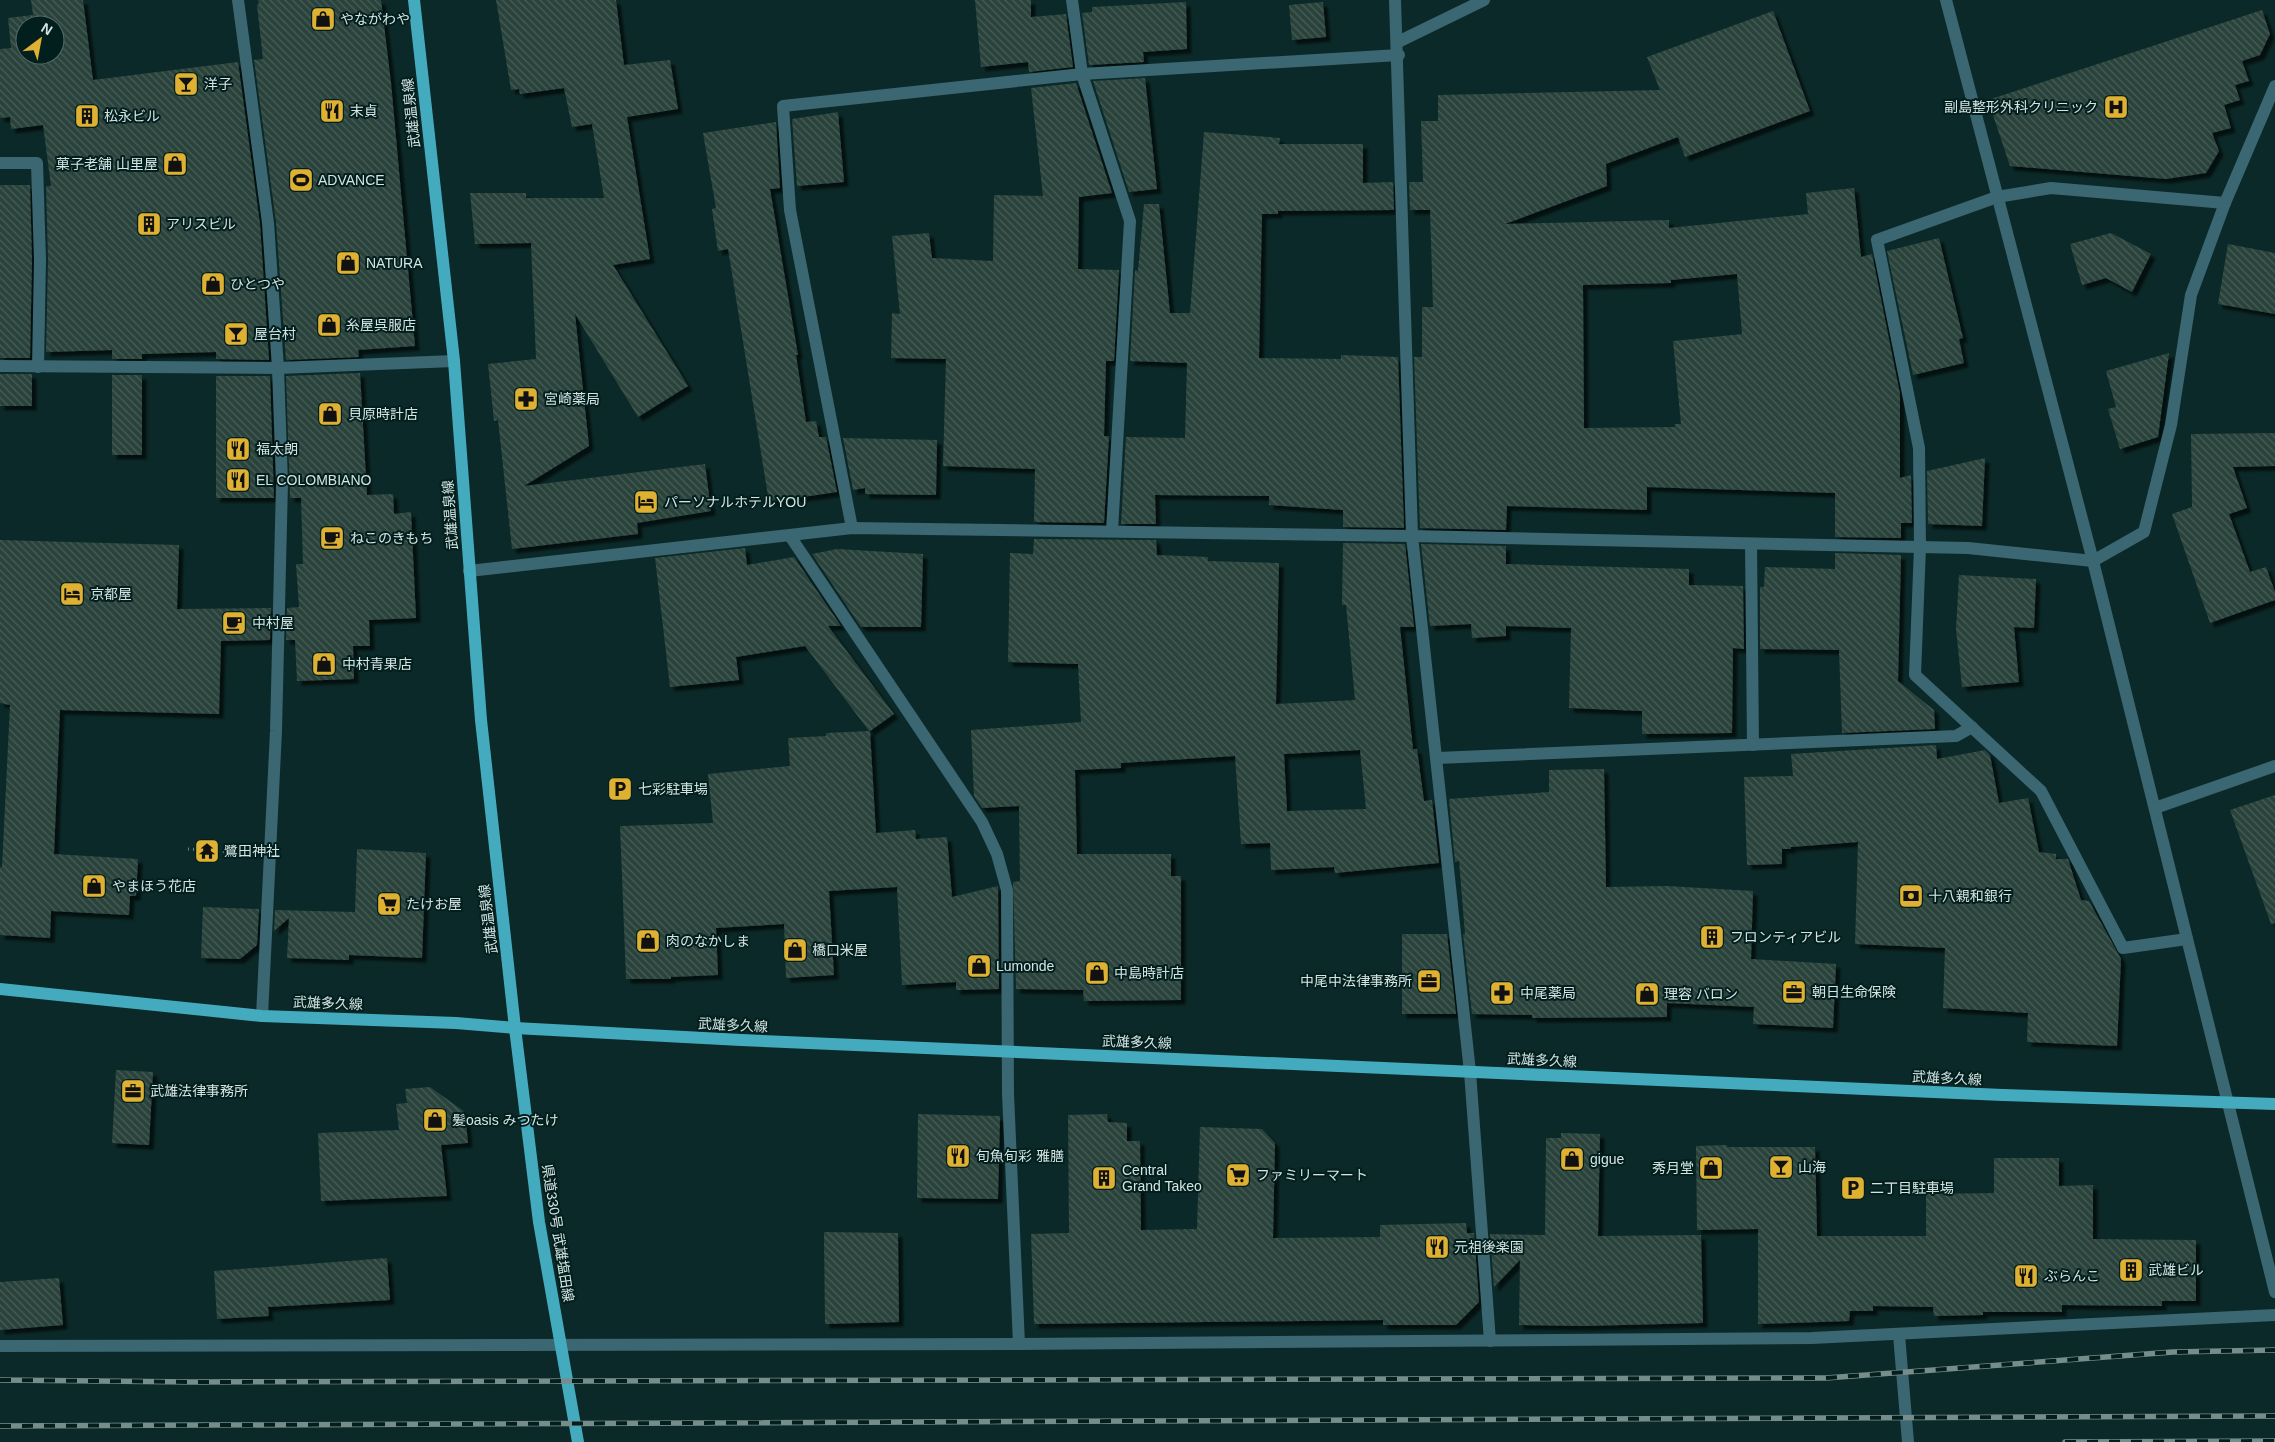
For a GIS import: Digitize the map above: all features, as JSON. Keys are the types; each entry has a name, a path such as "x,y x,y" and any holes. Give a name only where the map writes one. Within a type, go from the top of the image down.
{"main road":[{"name":"武雄温泉線","path":"414,0 454,361 481,720 515,1028"},
{"name":"武雄多久線","path":"0,989 262,1016 456,1022 515,1028 1009,1052 2275,1104"},
{"name":"県道330号 武雄塩田線","path":"515,1028 539,1222 578,1442"}],"street":[{"path":"238,0 268,223 278,368 282,537 262,1016"},
{"path":"1072,0 1082,74 1130,221 1112,531"},
{"path":"1395,0 1399,55 1412,536 1470,1072 1490,1341"},
{"path":"1398,42 1484,0"},
{"path":"1946,0 1958,39 1997,197 2093,561 2275,1292"},
{"path":"852,528 790,210 783,106 1082,74 1399,55"},
{"path":"470,571 852,528 1412,536 1968,548 2093,561 2144,532 2171,425 2191,295 2225,203 2275,86"},
{"path":"0,163 37,163 40,260 38,367"},
{"path":"2187,939 2123,948 2041,791 1915,675 1920,547 1919,448 1877,240 1997,197 2050,188 2225,203"},
{"path":"0,366 278,368 454,361"},
{"path":"790,536 982,822 997,854 1007,890 1009,1052 1019,1344"},
{"path":"1751,544 1753,745"},
{"path":"1437,758 1956,736 1972,728"},
{"path":"2155,808 2275,766"},
{"path":"0,1346 1019,1344 1812,1338 2275,1315"},
{"path":"1899,1335 1908,1442"}],"path":[{"path":"188,850 270,854"}],"building":[{"path":"31,0 83,0 93,80 238,62 260,224 269,360 216,359 216,352 142,354 142,359 112,359 112,350 46,352 48,260 46,186 51,186 43,125 11,129 10,117 0,118 0,49 11,48 8,18 15,17 15,65 65,65 65,15 33,15"},
{"path":"258,0 381,0 391,83 415,346 358,350 359,357 286,360 276,222 254,60 263,59"},
{"path":"496,0 616,0 624,65 670,60 678,109 627,117 650,259 613,265 688,386 638,417 575,314 589,446 524,486 705,464 711,511 637,523 638,534 512,549 498,420 494,421 488,364 536,359 531,243 475,244 470,193 526,193 526,198 604,198 592,124 572,127 564,88 520,94 519,89 511,90"},
{"path":"975,0 1031,0 1031,17 1066,14 1073,67 1029,72 1028,62 981,67"},
{"path":"1186,2 1187,49 1143,52 1144,62 1089,65 1082,13 1092,12 1092,7"},
{"path":"1323,2 1326,37 1292,40 1289,5"},
{"path":"2262,10 2270,34 2260,55 2242,61 2249,81 2235,85 2240,100 2224,105 2231,128 2212,133 2219,151 2206,173 2166,179 2010,166 1988,100"},
{"path":"1773,11 1810,111 1685,157 1678,137 1606,164 1607,186 1505,224 1669,220 1669,228 1808,214 1806,193 1854,188 1861,257 1872,254 1900,394 1900,478 1911,475 1912,523 1901,523 1901,538 1835,537 1835,493 1647,487 1647,510 1507,506 1506,530 1420,528 1414,357 1422,357 1422,307 1433,307 1430,210 1410,210 1409,182 1423,182 1421,121 1438,121 1438,95 1660,90 1647,57","holes":["1737,274 1742,334 1673,341 1681,424 1675,424 1675,427 1584,428 1583,285 1671,283 1671,280"]},
{"path":"1145,78 1157,189 1129,192 1093,81"},
{"path":"1076,83 1112,193 1079,197 1078,269 1119,270 1114,361 1106,361 1104,436 1109,436 1104,523 1034,522 1035,469 943,466 946,359 891,358 892,313 900,314 892,236 929,233 932,258 993,261 994,195 1043,196 1031,88"},
{"path":"838,112 844,182 797,186 792,119"},
{"path":"776,122 780,188 770,189 798,355 796,355 806,422 816,421 819,437 826,437 837,492 769,502 728,249 718,251 712,209 716,208 703,133"},
{"path":"1204,132 1280,138 1279,144 1363,144 1363,183 1393,182 1394,210 1278,211 1278,214 1262,214 1259,358 1341,359 1341,355 1398,357 1404,528 1343,527 1343,510 1269,505 1269,496 1155,495 1156,524 1121,524 1126,437 1185,438 1187,363 1130,361 1135,270 1138,271 1144,204 1159,204 1170,313 1190,313"},
{"path":"0,185 30,185 32,260 30,358 0,358"},
{"path":"2111,233 2151,254 2132,292 2106,278 2082,285 2070,244"},
{"path":"1939,238 1963,338 1959,339 1964,363 1913,375 1887,251"},
{"path":"2228,244 2275,253 2275,314 2218,304"},
{"path":"2169,353 2158,437 2120,449 2108,409 2116,407 2106,371"},
{"path":"360,373 367,495 393,494 394,514 411,512 416,618 369,620 370,646 353,646 354,679 297,681 295,640 286,640 287,608 299,607 296,564 303,564 301,498 290,498 286,376"},
{"path":"0,374 32,374 32,406 0,406"},
{"path":"112,375 142,375 142,455 112,455"},
{"path":"216,376 270,376 274,498 216,498"},
{"path":"2275,433 2275,466 2233,467 2247,508 2229,514 2250,572 2266,567 2275,592 2275,600 2210,623 2172,514 2192,507 2191,434"},
{"path":"843,438 937,440 936,495 865,494 865,488 853,490"},
{"path":"1985,458 1982,526 1928,524 1927,471"},
{"path":"1034,539 1156,540 1157,555 1208,557 1208,561 1279,563 1276,704 1355,700 1346,605 1342,605 1343,543 1405,544 1414,627 1400,627 1413,749 1417,749 1424,801 1432,800 1439,863 1335,873 1334,867 1271,870 1270,843 1241,844 1235,756 1121,763 1121,768 1075,770 1077,854 1171,854 1171,876 1181,876 1181,1000 1084,1001 1083,990 1016,989 1013,882 1020,881 1019,806 982,808 974,796 971,730 1081,722 1078,664 1008,662 1010,553 1033,554","holes":["1360,750 1366,809 1287,811 1284,754"]},
{"path":"0,540 179,545 177,609 271,608 270,640 221,641 219,714 60,710 54,854 138,859 136,896 130,896 129,915 51,911 50,938 0,935 0,867 2,867 10,705 0,703"},
{"path":"1421,544 1506,546 1506,564 1689,569 1689,585 1743,586 1744,649 1733,648 1732,733 1642,734 1642,711 1569,708 1571,628 1506,626 1506,636 1472,638 1471,624 1430,626"},
{"path":"745,548 747,565 794,557 841,626 828,626 894,714 870,731 876,833 915,830 916,839 947,837 952,897 998,886 999,989 956,990 956,982 902,985 897,887 829,891 834,975 786,978 784,924 716,928 718,975 671,977 671,979 626,979 620,826 713,823 708,774 790,766 788,738 826,736 826,733 869,731 805,646 736,657 739,680 670,687 655,558"},
{"path":"837,549 923,554 921,627 861,627 812,554"},
{"path":"1835,553 1901,555 1898,681 1934,710 1935,729 1842,733 1839,650 1760,649 1760,587 1764,587 1765,567 1835,569"},
{"path":"1959,575 2036,579 2034,628 2014,627 2019,682 1962,687 1956,629"},
{"path":"1936,745 1937,759 1985,750 1990,755 1999,803 2028,798 2039,852 2056,854 2056,859 2068,859 2081,900 2089,901 2121,959 2117,1046 2027,1042 2028,1013 1943,1008 1945,948 1855,944 1858,842 1791,847 1791,849 1782,849 1782,864 1747,865 1744,777 1793,776 1791,754"},
{"path":"1604,769 1606,887 1667,886 1753,891 1751,959 1836,964 1833,1028 1753,1024 1754,1007 1667,1003 1667,1017 1532,1018 1532,1015 1472,1014 1463,934 1465,934 1459,861 1455,862 1449,799 1549,792 1549,770"},
{"path":"2275,795 2275,923 2271,924 2230,810"},
{"path":"357,849 426,853 422,958 349,955 349,960 287,958 289,918 274,931 275,910 355,912"},
{"path":"203,907 259,909 257,945 240,959 201,958"},
{"path":"1402,934 1447,934 1456,1014 1402,1014"},
{"path":"116,1070 153,1072 149,1145 112,1143"},
{"path":"430,1087 465,1112 468,1143 441,1145 447,1196 321,1201 318,1133 399,1130 396,1104 407,1103 405,1089"},
{"path":"918,1114 1000,1116 998,1199 917,1198"},
{"path":"1107,1114 1108,1122 1127,1123 1127,1141 1140,1141 1141,1230 1197,1229 1200,1127 1262,1129 1275,1143 1273,1238 1380,1237 1380,1225 1466,1223 1467,1233 1474,1233 1479,1302 1456,1325 1383,1325 1383,1320 1034,1324 1031,1234 1069,1233 1068,1115"},
{"path":"1561,1133 1600,1134 1598,1236 1701,1235 1703,1323 1583,1326 1519,1325 1520,1260 1494,1287 1490,1234 1545,1235 1546,1138 1561,1138"},
{"path":"1727,1145 1727,1147 1815,1147 1817,1236 1926,1236 1926,1194 1994,1193 1994,1158 2059,1158 2059,1186 2093,1185 2093,1239 2196,1240 2196,1301 2162,1301 2162,1306 2062,1305 2062,1312 1983,1312 1983,1315 1934,1316 1933,1307 1873,1306 1873,1311 1850,1311 1849,1321 1758,1324 1758,1229 1697,1230 1696,1146"},
{"path":"824,1232 898,1233 899,1322 825,1324"},
{"path":"387,1258 390,1300 268,1307 269,1316 217,1319 214,1271"},
{"path":"59,1278 63,1325 0,1330 0,1282"}],"railway":[{"path":"0,1380 193,1382 1826,1378 2173,1352 2275,1350"},
{"path":"0,1426 2275,1416"},
{"path":"2065,1442 2275,1441"}],"place":[{"name":"やながわや","path":"323,19"},
{"name":"洋子","path":"186,84"},
{"name":"副島整形外科クリニック","path":"2116,107"},
{"name":"末貞","path":"332,111"},
{"name":"松永ビル","path":"87,116"},
{"name":"菓子老舗 山里屋","path":"175,164"},
{"name":"ADVANCE","path":"301,180"},
{"name":"アリスビル","path":"149,224"},
{"name":"NATURA","path":"348,263"},
{"name":"ひとつや","path":"213,284"},
{"name":"糸屋呉服店","path":"329,325"},
{"name":"屋台村","path":"236,334"},
{"name":"宮崎薬局","path":"526,399"},
{"name":"貝原時計店","path":"330,414"},
{"name":"福太朗","path":"238,449"},
{"name":"EL COLOMBIANO","path":"238,480"},
{"name":"パーソナルホテルYOU","path":"646,502"},
{"name":"ねこのきもち","path":"332,538"},
{"name":"京都屋","path":"72,594"},
{"name":"中村屋","path":"234,623"},
{"name":"中村青果店","path":"324,664"},
{"name":"七彩駐車場","path":"620,789"},
{"name":"鷺田神社","path":"207,851"},
{"name":"やまほう花店","path":"94,886"},
{"name":"十八親和銀行","path":"1911,896"},
{"name":"たけお屋","path":"389,904"},
{"name":"フロンティアビル","path":"1712,937"},
{"name":"肉のなかしま","path":"648,941"},
{"name":"橋口米屋","path":"795,950"},
{"name":"Lumonde","path":"979,966"},
{"name":"中島時計店","path":"1097,973"},
{"name":"中尾中法律事務所","path":"1429,981"},
{"name":"朝日生命保険","path":"1794,992"},
{"name":"中尾薬局","path":"1502,993"},
{"name":"理容 バロン","path":"1647,994"},
{"name":"武雄法律事務所","path":"133,1091"},
{"name":"髪oasis みつたけ","path":"435,1120"},
{"name":"旬魚旬彩 雅膳","path":"958,1156"},
{"name":"gigue","path":"1572,1159"},
{"name":"山海","path":"1781,1167"},
{"name":"秀月堂","path":"1711,1168"},
{"name":"ファミリーマート","path":"1238,1175"},
{"name":"Central Grand Takeo","path":"1104,1178"},
{"name":"二丁目駐車場","path":"1853,1188"},
{"name":"元祖後楽園","path":"1437,1247"},
{"name":"武雄ビル","path":"2131,1270"},
{"name":"ぶらんこ","path":"2026,1276"}]}
